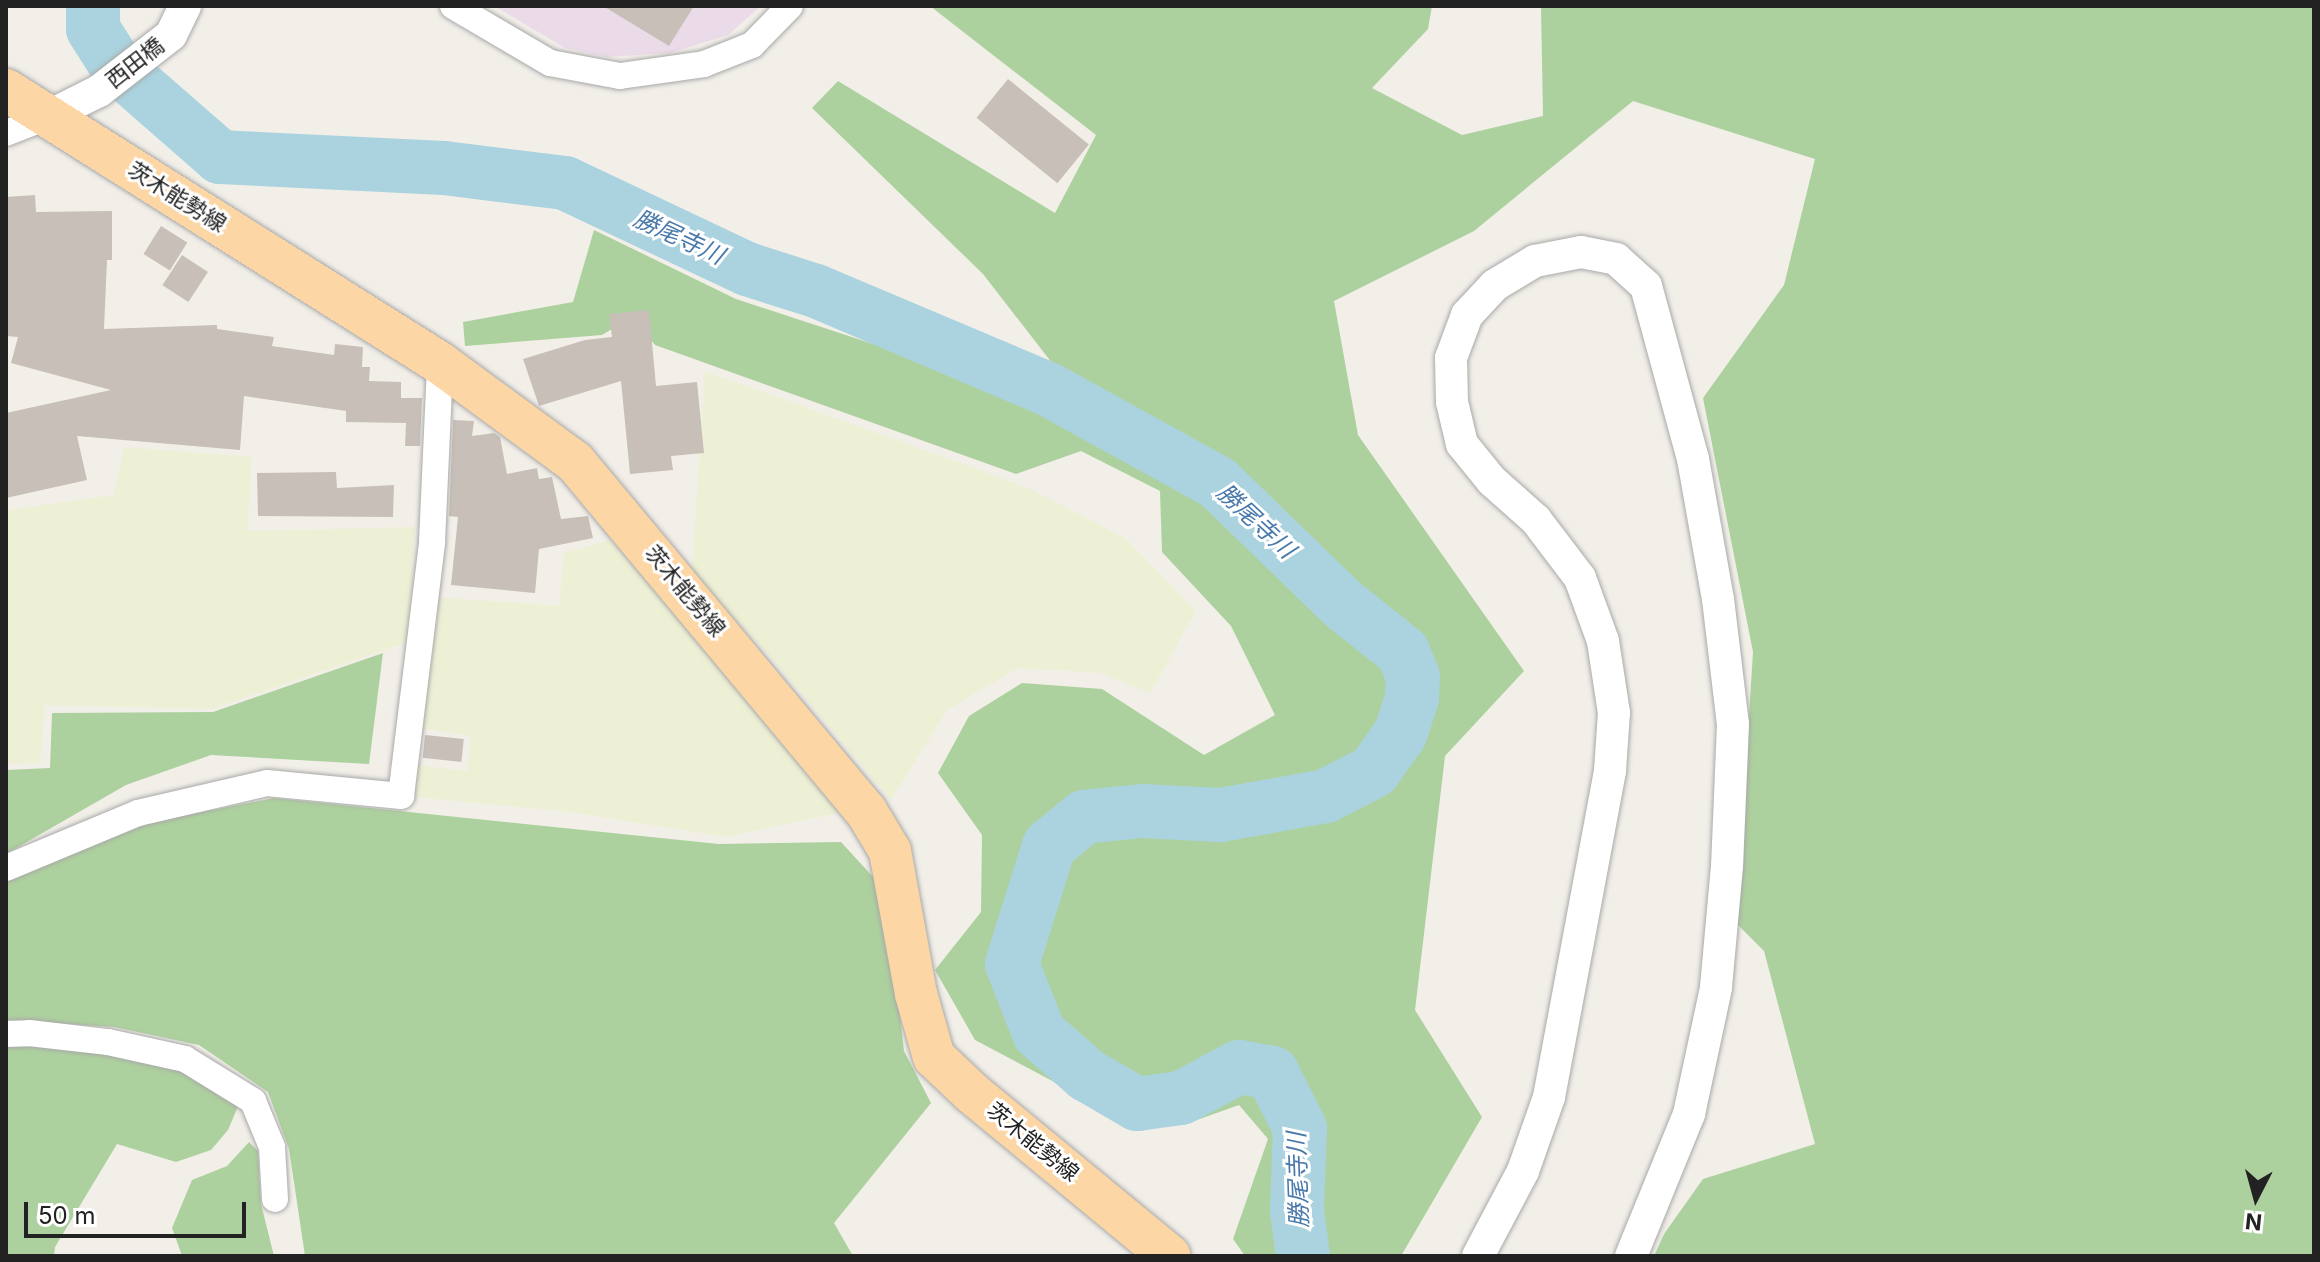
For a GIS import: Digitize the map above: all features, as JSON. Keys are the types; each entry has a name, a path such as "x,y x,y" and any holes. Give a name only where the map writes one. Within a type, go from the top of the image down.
{"main road":[{"name":"茨木能勢線","path":"6,90 440,363 575,462 866,811 890,851 916,994 934,1057 972,1093 1170,1256"}],"street":[{"name":"西田橋","path":"49,116 99,91 171,35 185,6"},
{"path":"453,6 550,63 620,76 704,64 752,45 790,6"},
{"path":"6,133 49,116"},
{"path":"1478,1256 1523,1171 1549,1097 1610,771 1614,713 1603,641 1580,578 1536,520 1492,481 1462,444 1452,402 1451,358 1467,315 1495,285 1535,261 1581,252 1616,259 1646,286 1693,459 1718,599 1733,724 1727,866 1716,988 1689,1114 1631,1256"},
{"path":"6,868 138,813 267,783 401,796 432,542 440,363"},
{"path":"6,1034 29,1033 108,1042 185,1059 253,1101 272,1147 275,1199"}],"shaded area":[{"path":"494,6 761,6 728,35 670,53 607,57 565,48"}],"green space":[{"path":"930,6 1432,6 1428,29 1372,88 1462,135 1543,116 1541,6 2314,6 2314,1256 1654,1256 1664,1234 1703,1179 1815,1144 1764,951 1736,923 1753,652 1703,398 1784,285 1815,159 1633,101 1474,231 1334,301 1358,435 1524,671 1445,756 1415,1010 1482,1117 1401,1256 1316,1256 1311,1211 1315,1127 1284,1065 1239,1055 1179,1083 1140,1092 1091,1065 1047,1028 1029,963 1061,855 1090,830 1222,826 1329,810 1383,782 1410,737 1423,703 1424,682 1415,647 1237,474 1052,363 983,274 812,108 838,81 1055,213 1096,135"},
{"path":"594,230 736,299 1038,398 1211,489 1334,608 1390,654 1401,678 1401,693 1391,727 1369,764 1321,787 1223,808 1144,802 1083,810 1044,839 1005,961 1035,1038 1083,1083 1060,1085 975,1040 935,970 981,912 982,835 938,773 969,716 1022,683 1102,689 1204,755 1275,715 1231,626 1162,552 1160,491 1081,451 1016,474 655,345 632,317 602,335 465,346 463,322 573,302"},
{"path":"705,371 1026,487 1125,538 1196,611 1150,693 1101,673 1018,668 947,710 891,800 769,655 692,573"},
{"path":"124,447 252,457 247,531 415,527 408,642 211,709 45,705 40,763 6,764 6,510 114,495"},
{"path":"610,540 826,787 843,812 726,837 570,812 414,797 417,765 467,771 471,736 420,728 433,597 559,606 564,553"},
{"path":"383,653 369,764 211,755 126,785 6,854 6,770 50,768 52,713 213,712"},
{"path":"274,798 719,844 841,842 886,891 904,1051 931,1103 834,1223 853,1256 305,1256 289,1149 268,1092 199,1045 114,1027 6,1020 6,878 141,824"},
{"path":"27,1044 106,1052 181,1070 239,1104 228,1130 211,1150 176,1162 117,1144 55,1247 54,1256 6,1256 6,1047"},
{"path":"1239,1077 1264,1085 1288,1132 1286,1208 1292,1256 1245,1256 1233,1239 1268,1139 1239,1105 1194,1121 1196,1103"},
{"path":"249,1142 258,1151 261,1204 274,1256 182,1256 172,1228 192,1180 227,1166"}],"building":[{"path":"603,6 694,6 669,46"},
{"path":"1008,79 1089,144 1057,183 977,118"},
{"path":"35,195 36,212 112,211 112,260 107,260 104,329 217,325 217,329 274,337 272,346 334,355 335,344 363,347 362,367 370,367 369,381 401,382 401,398 422,398 420,446 405,446 406,423 346,422 346,411 244,396 240,450 77,436 87,480 6,498 6,413 111,390 11,363 18,337 6,336 6,197"},
{"path":"161,226 187,242 170,270 144,254"},
{"path":"182,255 208,272 188,302 162,285"},
{"path":"649,310 656,386 697,382 704,453 671,456 673,470 630,474 621,381 539,406 523,359 585,340 612,337 609,314"},
{"path":"453,420 474,421 472,436 494,433 500,437 507,474 537,468 539,479 552,477 561,519 588,516 593,538 539,549 535,593 451,585 458,517 449,516"},
{"path":"336,472 337,488 394,485 393,517 258,516 257,473"},
{"path":"425,735 464,739 461,762 423,758"}],"waterway":[{"name":"勝尾寺川","path":"93,6 93,29 117,67 220,157 444,168 565,183 747,269 816,291 1048,389 1218,483 1344,605 1403,652 1413,677 1412,698 1400,734 1374,771 1326,796 1220,815 1142,811 1084,817 1049,846 1012,964 1039,1033 1087,1075 1137,1104 1181,1098 1239,1067 1272,1073 1300,1128 1297,1211 1303,1256"}]}
